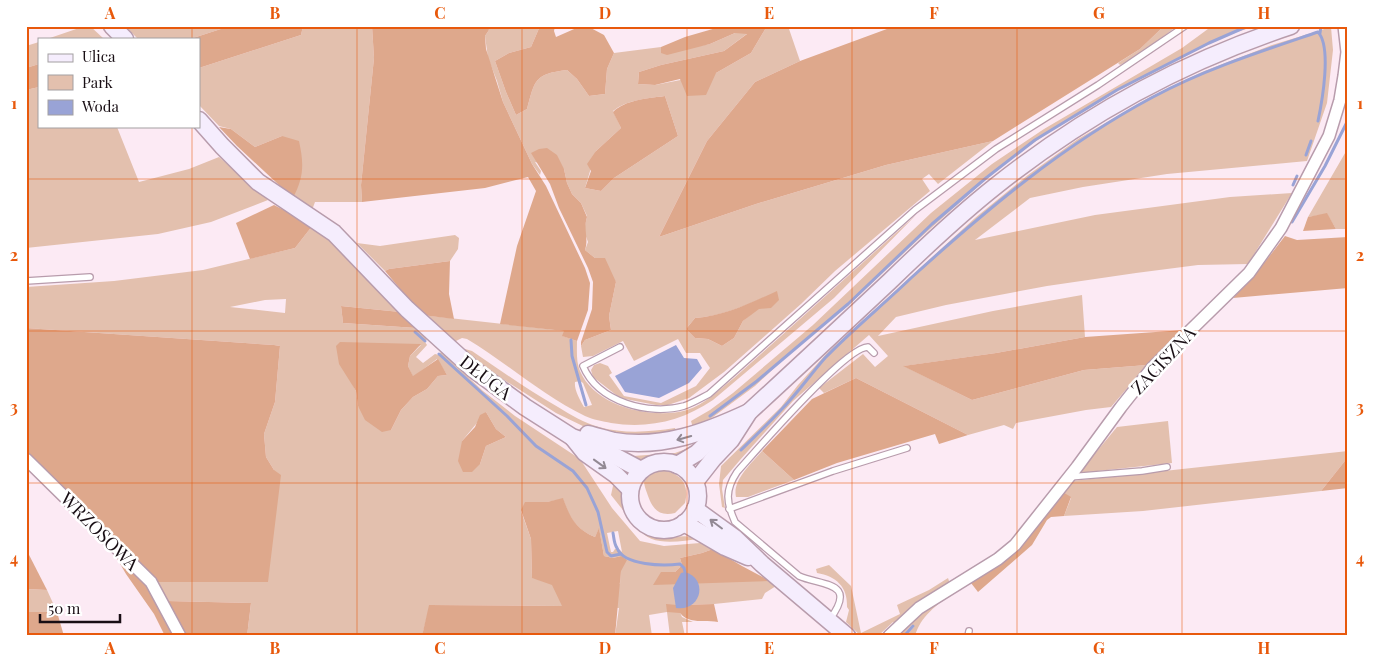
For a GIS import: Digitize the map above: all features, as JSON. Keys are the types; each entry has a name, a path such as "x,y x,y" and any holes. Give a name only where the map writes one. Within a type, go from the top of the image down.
{"main road":[{"path":"112,26 124,38"},
{"path":"695,482 730,440 749,412 970,206 1031,159 1107,109 1169,76 1236,46 1291,26"},
{"name":"DŁUGA","path":"200,121 258,182 334,233 407,309 472,369 566,433 594,445 641,470"},
{"path":"566,433 590,434 615,441 638,444 655,443 687,437 749,412"},
{"path":"677,465 697,453 730,421"},
{"name":"DŁUGA","path":"566,433 585,453 616,475 630,489"},
{"path":"668,462 677,465 690,475 695,482 697,500 695,509 684,523 675,528 664,530 645,524 637,517 632,508 630,489 634,479 641,470 658,463 668,462"},
{"path":"695,509 735,538 762,564 847,636"},
{"path":"684,523 726,547 762,564"}],"street":[{"name":"ZACISZNA","path":"889,636 920,608 998,559 1014,545 1069,477 1152,368 1249,273 1281,228 1329,136 1340,100 1344,76 1345,30"},
{"name":"WRZOSOWA","path":"26,459 151,582 180,636"}],"lane":[{"path":"620,347 583,366 596,385 607,394 619,400 650,409 668,409 685,406 709,394 915,210 996,149 1098,85 1185,26"},
{"path":"26,281 90,277"},
{"path":"830,620 837,611 840,598 838,591 834,586 799,576 735,522 729,509 729,484 803,398 854,353 865,347 874,352"},
{"path":"729,509 833,471 907,448"},
{"path":"1069,477 1167,467"}],"green space":[{"path":"90,26 103,38 50,38"},
{"path":"125,26 230,26 193,38 137,38"},
{"path":"303,26 372,26 374,58 361,185 362,202 315,202 312,210 293,198 282,136 255,147 231,129 219,126 200,106 200,68 301,35"},
{"path":"488,26 540,26 531,47 509,53 495,61 516,115 527,109 534,85 542,76 548,74 567,70 577,79 589,96 605,94 607,69 614,53 661,47 661,53 710,44 735,33 748,33 724,51 661,65 639,72 638,84 655,85 716,73 751,53 767,26 788,26 800,61 755,82 707,141 659,237 756,204 886,165 993,141 938,184 929,174 922,179 930,191 835,271 801,304 724,372 689,398 668,405 656,405 620,398 593,377 591,370 594,365 600,363 608,366 612,373 609,375 624,396 661,403 696,386 710,368 700,353 686,353 678,339 634,361 623,341 593,356 583,357 581,346 585,340 611,330 609,316 616,282 595,258 585,250 588,242 584,231 587,216 581,203 572,194 564,169 535,162 541,171 540,175 532,164 503,102 488,58 485,36 489,30","holes":["665,96 678,136 614,178 601,191 585,188 596,151 621,128 613,111 624,104","777,292 743,321 734,338 722,346 708,339 695,338 686,329 695,318 727,312"]},
{"path":"1164,26 1177,26 1135,57 1120,65 1118,63 1140,49"},
{"path":"1212,26 1256,26 1230,34 1121,88 1055,128 1003,164 850,304 787,356 755,386 713,417 693,428 691,421 733,393 813,325 931,213 992,164 1044,129 1182,48"},
{"path":"1331,27 1333,50 1327,103 1307,161 1167,174 1083,187 1030,198 975,240 1095,215 1230,197 1292,193 1248,264 1198,265 1136,273 1047,286 946,305 896,317 878,336 993,311 1082,295 1085,337 996,353 904,366 972,400 1084,370 1147,365 1111,407 1016,423 1013,429 1004,425 968,435 856,378 824,393 819,388 863,354 875,367 888,356 869,335 793,401 740,460 723,480 722,489 725,508 722,507 719,484 721,466 781,407 827,353 975,218 1028,175 1078,139 1150,97 1202,72 1272,45"},
{"path":"38,42 38,64 26,68 26,46"},
{"path":"38,87 38,128 117,128 139,182 189,169 219,157 268,200 211,222 158,234 26,248 26,90"},
{"path":"1348,148 1348,229 1336,229 1327,214 1308,217"},
{"path":"916,215 834,298 713,400 689,413 664,422 625,425 588,417 554,399 467,339 462,338 454,342 422,315 565,331 563,336 577,341 580,371 598,394 611,402 642,412 673,413 687,410 706,400 734,378","holes":["580,381 583,383 592,405 584,407 575,388 575,382"]},
{"path":"313,225 326,235 400,312 341,306 343,323 416,328 427,339 425,342 427,345 416,357 423,363 435,354 439,355 441,352 483,391 515,416 580,459 612,508 640,541 664,546 700,543 703,541 713,549 680,558 682,565 675,572 770,581 776,586 765,593 762,599 714,604 677,605 682,617 693,622 682,622 685,636 670,636 667,612 649,615 652,636 615,636 619,608 430,605 422,636 247,636 251,603 167,601 157,582 274,470 266,457 264,434 275,402 280,346 26,328 26,287 114,281 203,270 295,248","holes":["286,299 285,313 230,307 265,300","421,345 410,356 408,366 413,377 437,359 447,375 438,376 427,389 413,397 401,410 391,430 358,406 356,391 349,378","486,412 496,429 506,437 486,446 480,464 462,441","563,499 568,512 578,526 595,537 599,529 604,556 613,558 621,556 620,584 532,578 531,539 521,511 526,502 547,502","618,531 622,552 618,548 611,552 607,533"]},
{"path":"455,235 459,238 458,249 450,261 385,271 357,243 380,246"},
{"path":"461,350 472,351 536,394 588,423 608,429 627,431 675,428 678,435 646,438 587,428 556,413 473,360"},
{"path":"1168,421 1172,463 1079,473 1117,427"},
{"path":"686,449 688,453 679,457 660,456 641,460 631,458 633,456 675,453"},
{"path":"762,451 794,480 748,497 736,497 737,484 740,478"},
{"path":"1348,451 1348,457 1321,491 1143,511 1064,516 1071,498 1063,492 1072,481"},
{"path":"662,470 679,476 685,485 685,503 675,513 664,514 656,510 645,488 644,479 647,474"},
{"path":"616,484 622,491 630,519 611,495 613,486"},
{"path":"638,527 656,537 687,536 699,539 674,542 657,541 643,534"},
{"path":"829,565 851,586 861,633 900,614 897,605 929,590 948,578 950,584 895,624 893,622 878,636 861,636 846,622 849,610 843,588 830,577 817,573 816,569"},
{"path":"26,589 47,590 57,612 26,612"},
{"path":"952,591 953,594 925,617 915,636 906,636 914,627 912,625 902,636 899,636 902,632 901,630 915,617"}],"shaded area":[{"path":"230,26 303,26 301,35 200,68 200,38 193,38"},
{"path":"372,26 488,26 489,30 485,36 486,49 503,102 532,164 546,186 585,268 590,283 588,310 577,341 562,336 564,331 500,324 517,246 536,191 528,177 485,188 362,202 361,185 374,58"},
{"path":"540,26 555,26 556,37 581,26 587,26 604,35 614,53 607,69 605,94 589,96 577,79 567,70 556,72 542,76 538,80 534,85 527,109 516,115 495,61 509,53 531,47"},
{"path":"723,26 767,26 751,53 716,73 706,95 687,96 680,79 655,85 638,84 639,72 661,65 724,51 747,34 735,33 710,44 667,55 661,53 661,47 685,37"},
{"path":"895,26 1164,26 1140,49 993,141 886,165 756,204 659,237 707,141 755,82 800,61"},
{"path":"38,64 38,87 26,90 26,68"},
{"path":"665,96 678,136 614,178 601,191 585,188 591,171 587,164 596,151 621,128 613,112 630,102"},
{"path":"219,127 231,129 255,147 282,136 299,141 302,170 293,198 237,146"},
{"path":"547,148 557,155 564,169 572,194 581,203 587,217 585,250 595,258 605,258 616,282 609,316 611,330 585,340 581,346 592,309 593,282 550,184 531,153"},
{"path":"274,205 313,225 295,248 250,259 236,223"},
{"path":"1327,213 1336,229 1303,231 1308,217"},
{"path":"1285,236 1297,240 1348,237 1348,288 1233,298 1251,280"},
{"path":"450,261 449,294 454,319 422,315 385,271 389,269"},
{"path":"777,291 779,300 771,308 759,309 743,321 734,338 722,346 708,339 695,338 686,329 695,318 727,312"},
{"path":"341,306 400,312 416,328 343,323"},
{"path":"26,328 280,346 275,402 264,434 266,457 274,470 281,475 268,582 157,582 26,454"},
{"path":"1184,330 1147,365 1084,370 972,400 903,366 996,353 1085,337"},
{"path":"340,342 421,344 410,356 408,366 413,376 438,359 447,375 438,376 427,389 413,397 401,410 391,430 382,432 365,420 358,406 356,391 339,364 336,346"},
{"path":"856,378 968,435 939,444 935,434 837,463 794,480 762,451 812,399"},
{"path":"486,412 496,429 506,437 486,446 480,464 472,472 463,472 458,461 462,441 475,427 480,415"},
{"path":"1348,457 1348,488 1321,491"},
{"path":"1063,492 1071,497 1064,516 1051,517 1047,520 1032,545 978,592 971,583 1013,553"},
{"path":"563,498 571,517 578,526 595,537 599,528 604,556 613,558 621,556 627,560 621,571 615,636 422,636 429,605 562,606 552,585 532,578 531,539 521,510 525,502 547,502"},
{"path":"26,549 47,590 26,589"},
{"path":"713,549 770,581 653,585 661,572 675,572 682,565 680,558"},
{"path":"115,555 145,584 173,636 165,636 154,614"},
{"path":"167,601 251,603 247,636 186,636"},
{"path":"666,604 714,604 718,622 693,620 684,617 680,613 667,612"},
{"path":"26,612 57,612 64,636 26,636"}],"water":[{"path":"676,345 684,358 697,359 702,368 689,383 659,398 625,392 615,376"},
{"path":"685,572 693,576 697,581 699,594 691,605 685,608 676,608 673,588 681,573"}],"waterway":[{"path":"710,416 757,381 848,304 932,224 986,178 1035,140 1117,90 1209,43 1248,26"},
{"path":"1320,33 1321,26"},
{"path":"741,450 787,404 835,348 968,228 1057,157 1153,97 1234,61 1318,32 1322,39 1325,62 1325,75 1318,121"},
{"path":"1292,222 1325,166 1348,120"},
{"path":"1306,155 1311,141"},
{"path":"1293,185 1297,176"},
{"path":"415,332 425,341"},
{"path":"571,340 572,356 586,405"},
{"path":"439,354 507,416 536,446 573,471 587,488 598,512 607,552 611,556 621,554"},
{"path":"613,533 616,546 621,554 628,558 645,564 680,564 685,572"},
{"path":"904,636 913,626"}]}
